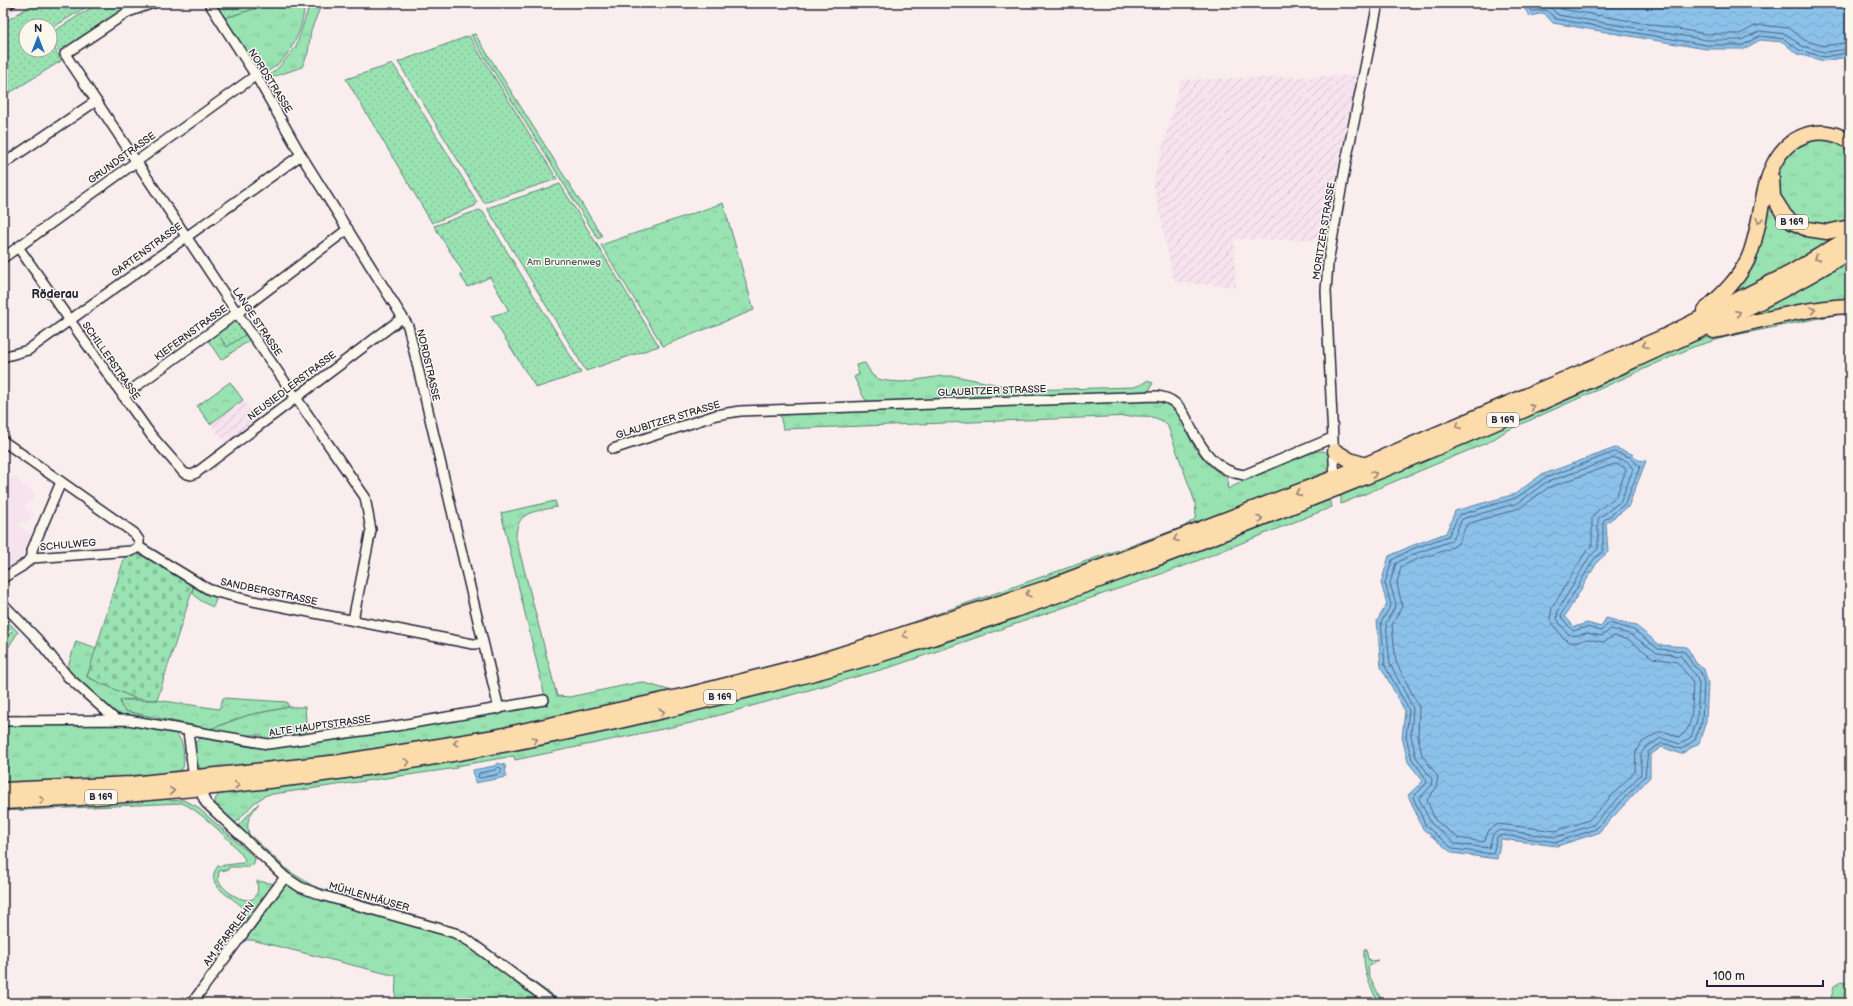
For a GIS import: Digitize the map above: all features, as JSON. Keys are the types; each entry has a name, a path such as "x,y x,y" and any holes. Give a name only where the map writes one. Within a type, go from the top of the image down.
{"main road":[{"name":"B 169","path":"1693,322 1731,286 1748,259 1757,232 1767,180 1783,149 1798,137 1816,132 1834,134 1850,142"},
{"name":"B 169","path":"1772,169 1773,197 1785,216 1792,222 1807,229 1827,232 1850,227"},
{"name":"B 169","path":"1336,483 1366,465 1656,340 1790,273 1850,237"},
{"name":"B 169","path":"3,802 95,797 196,784 495,737 691,694 817,662 1046,588 1336,483 1500,421 1690,336 1809,276 1850,252"},
{"name":"B 169","path":"1690,336 1777,317 1831,307 1850,306"},
{"path":"1334,445 1350,460 1366,465"},
{"name":"B 169","path":"3,790 196,784"}],"street":[{"name":"LANGE STRASSE","path":"153,3 128,12 65,54 237,313 365,497 371,530 353,620"},
{"name":"NORDSTRASSE","path":"208,3 255,76 301,155 408,326 499,709"},
{"name":"MORITZER STRASSE","path":"1336,483 1326,291 1328,263 1346,162 1378,3"},
{"name":"GRUNDSTRASSE","path":"3,258 255,76"},
{"path":"3,164 96,101"},
{"name":"GARTENSTRASSE","path":"3,357 24,352 301,155"},
{"name":"KIEFERNSTRASSE","path":"123,396 237,313 348,229"},
{"name":"SCHILLERSTRASSE","path":"18,247 151,435 184,473 191,475 196,473"},
{"name":"NEUSIEDLERSTRASSE","path":"196,473 402,318"},
{"name":"GLAUBITZER STRASSE","path":"613,449 716,415 740,411 1156,396 1168,398 1175,403 1182,410 1204,452 1222,468 1234,474 1244,475 1334,445"},
{"path":"3,441 134,533 139,540 139,547"},
{"path":"32,558 32,550 61,482"},
{"name":"SANDBERGSTRASSE","path":"139,547 194,581 220,594 473,644 483,644"},
{"name":"SCHULWEG","path":"3,578 32,558 131,551 139,547"},
{"path":"3,604 38,640 68,677 116,720"},
{"name":"ALTE HAUPTSTRASSE","path":"3,721 116,720 259,744 277,744 499,709 544,700"},
{"path":"188,731 196,784"},
{"name":"MÜHLENHÄUSER","path":"196,784 212,810 285,877 300,887 321,895 455,933 469,941 552,1003"},
{"name":"AM PFARRLEHN","path":"192,1003 285,877"}],"shaded area":[{"path":"3,3 27,3 3,18"},
{"path":"1358,75 1321,240 1234,239 1236,287 1174,282 1153,182 1181,80"},
{"path":"243,400 256,418 256,421 226,443 210,424"},
{"path":"12,476 36,494 30,503 28,502 24,507 34,514 26,524 23,521 19,525 30,533 33,538 23,558 3,572 3,487"}],"green space":[{"path":"35,3 93,3 58,24 58,18 18,18 18,58 58,58 58,55 61,61 3,97 3,23"},
{"path":"98,3 146,3 61,53 58,49 58,29"},
{"path":"212,3 273,3 221,19"},
{"path":"273,3 305,3 304,14 297,36 286,56 269,71 259,75 221,19"},
{"path":"309,6 320,8 311,30 308,53 302,67 264,80 279,67 296,47"},
{"path":"475,34 602,236 598,239 471,35"},
{"path":"469,36 557,179 484,203 398,62"},
{"path":"393,64 477,202 475,206 432,223 346,79"},
{"path":"1812,138 1831,139 1850,150 1850,224 1825,229 1792,217 1774,188 1781,162 1795,148"},
{"name":"Am Brunnenweg","path":"560,184 659,346 586,371 487,208"},
{"path":"1768,189 1782,218 1841,234 1794,266 1720,303 1733,290"},
{"path":"723,203 754,310 663,346 601,245"},
{"name":"Am Brunnenweg","path":"479,210 483,212 581,373 536,388 491,316 509,311 490,277 468,287 460,275 463,272 434,226"},
{"path":"1850,257 1850,302 1734,321"},
{"path":"1850,312 1726,337 1693,347 1506,431 1491,441 1341,504 1341,496 1346,490 1689,343 1712,336 1818,313"},
{"path":"233,321 238,322 246,334 227,347 217,333"},
{"path":"217,333 227,347 246,334 250,340 221,360 209,342 210,338"},
{"path":"865,363 872,375 878,379 887,381 903,382 942,376 955,376 1024,390 1134,387 1148,380 1153,383 1148,393 871,404 864,398 854,377 859,374 856,365"},
{"path":"230,382 243,400 210,424 197,406"},
{"path":"1145,401 1161,402 1174,409 1183,422 1192,443 1199,453 1212,467 1227,478 1228,489 1276,466 1316,451 1323,451 1327,453 1330,460 1328,468 1319,478 1072,574 794,664 585,714 385,751 203,771 196,762 194,744 201,737 259,748 284,747 508,711 546,701 501,513 555,501 557,507 534,512 523,517 519,522 516,538 557,696 569,697 641,682 672,691 808,656 894,629 1183,527 1194,520 1196,516 1195,502 1167,424 1155,418 1147,416 1134,416 783,429 780,414"},
{"path":"1325,499 1331,503 1332,507 1184,566 891,667 691,723 515,760 514,756 456,766 457,768 266,795 254,803 233,826 221,815 216,806 215,801 221,793 546,743"},
{"path":"144,554 194,585 157,700 137,699 87,677 125,556"},
{"path":"194,585 217,597 213,607 201,601 194,595 192,592"},
{"path":"3,617 18,632 3,656 3,640 12,632 3,623"},
{"path":"76,641 97,648 87,677 137,699 120,700 126,711 210,729 248,715 289,707 305,707 307,735 263,740 262,735 248,735 247,738 125,716 113,711 67,670"},
{"path":"223,698 287,702 289,707 248,715 210,729 125,711 121,706 120,700 157,700 219,709"},
{"path":"3,724 122,724 147,726 166,730 177,735 183,746 183,768 176,773 168,774 3,787"},
{"path":"169,796 170,801 183,800 196,806 255,858 254,863 250,867 229,867 228,870 219,871 218,880 229,892 243,899 250,900 255,897 257,891 257,881 276,884 234,941 224,949 221,957 189,1003 185,1003 214,964 225,944 247,920 243,908 216,885 214,879 214,873 218,866 242,863 245,860 226,837 196,811 181,803 3,811 3,807"},
{"path":"259,803 248,821 249,834 289,871 313,886 460,929 563,1003 558,1003 470,938 313,889 293,878 236,828"},
{"path":"288,884 442,932 462,941 547,1003 395,1003 396,976 252,940 241,940 282,887"},
{"path":"1366,948 1368,959 1371,961 1378,960 1368,967 1369,975 1383,1003 1378,1003 1367,977 1364,965 1364,950"},
{"path":"1841,982 1850,984 1850,1003 1830,1003 1834,986"}],"water":[{"path":"1520,3 1850,3 1850,59 1847,57 1824,61 1797,54 1783,42 1760,40 1744,49 1706,49 1553,23 1544,13 1530,16"},
{"path":"1615,448 1632,454 1638,460 1646,461 1628,507 1606,523 1608,552 1598,561 1565,616 1574,627 1587,623 1601,627 1606,618 1636,626 1660,645 1687,647 1696,663 1704,669 1708,683 1706,721 1699,743 1681,754 1662,747 1650,755 1650,777 1598,833 1557,846 1501,839 1497,859 1452,853 1423,829 1408,795 1423,781 1408,762 1402,737 1405,711 1381,667 1377,621 1387,604 1381,583 1389,556 1446,533 1455,511 1515,494 1541,475"},
{"path":"497,763 505,765 506,777 475,783 473,770 494,766"}],"railway":[{"path":"3,13 19,3"}],"district":[{"name":"Röderau","path":"55,294"}]}
